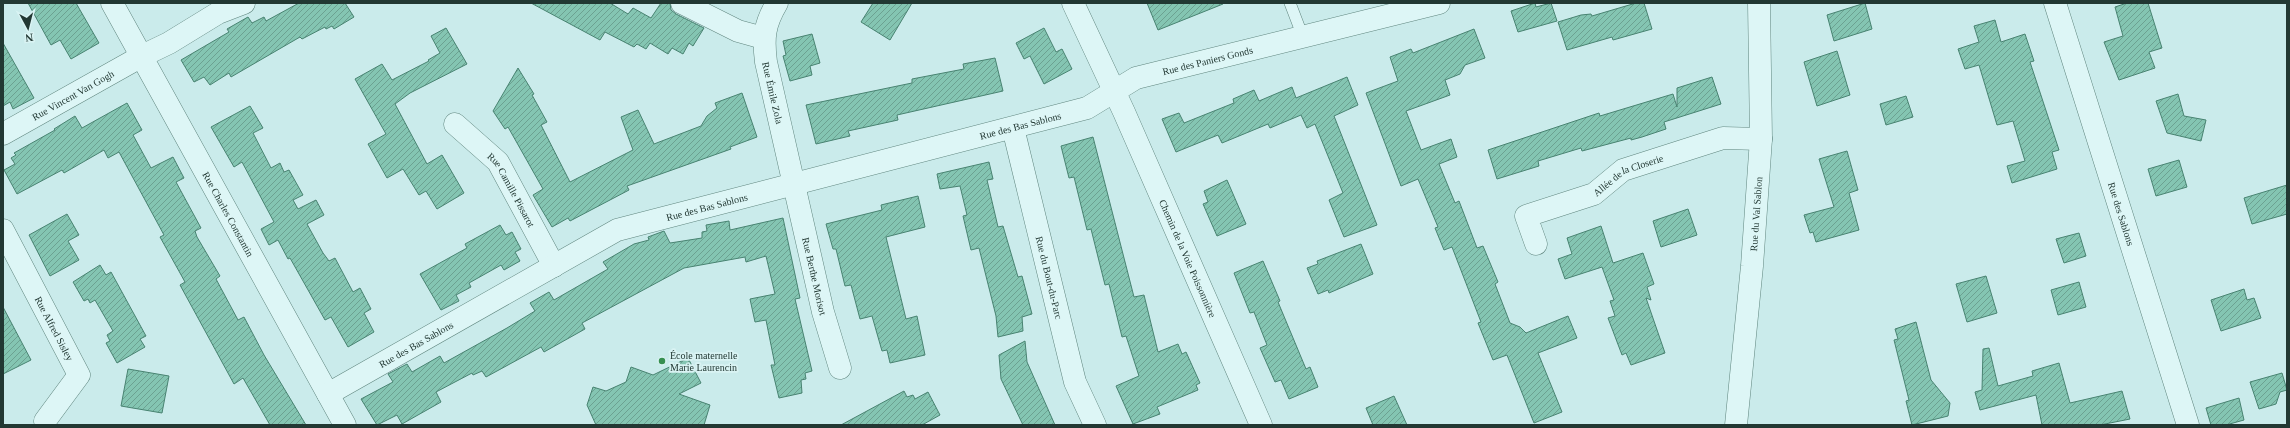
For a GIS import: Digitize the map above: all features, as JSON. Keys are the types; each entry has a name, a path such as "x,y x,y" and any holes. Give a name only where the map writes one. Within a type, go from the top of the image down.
{"street":[{"name":"Rue Charles Constantin","path":"112,3 345,425"},
{"name":"Rue Vincent Van Gogh","path":"3,134 142,56 169,43 218,13 244,3"},
{"path":"682,3 738,31 763,38"},
{"name":"Rue Émile Zola","path":"777,3 769,17 763,38 766,62 792,184"},
{"name":"Chemin de la Voie Poissonnière","path":"1073,3 1115,91 1261,425"},
{"name":"Rue du Val Sablon","path":"1736,425 1752,266 1761,139 1759,3"},
{"name":"Rue des Sablons","path":"2055,3 2188,425"},
{"name":"Rue des Paniers Gonds","path":"1115,91 1136,78 1427,5"},
{"name":"Rue des Bas Sablons","path":"328,394 617,230 1087,108 1115,91"},
{"name":"Rue Camille Pissarot","path":"455,124 498,162 554,266"},
{"name":"Rue du Bout-du-Parc","path":"1013,128 1075,382 1096,425"},
{"name":"Allée de la Closerie","path":"1536,244 1526,216 1594,194 1623,170 1723,138 1761,139"},
{"name":"Rue Berthe Morisot","path":"792,184 823,312 840,368"},
{"name":"Rue Alfred Sisley","path":"3,230 79,375 45,421"}],"lane":[{"path":"1290,3 1303,37"}],"building":[{"path":"28,3 76,3 99,43 71,59 60,40 51,45"},
{"path":"299,3 345,3 354,17 334,29 332,26 326,29 325,27 302,39 300,37 231,77 229,73 210,85 204,77 194,82 181,60 229,32 227,29 248,17 252,23 264,17 266,21"},
{"path":"531,3 610,3 628,14 633,8 651,18 661,3 670,3 671,10 676,14 704,28 693,46 689,43 683,54 672,48 668,54 650,43 646,49 637,44 634,47 605,32 600,40"},
{"path":"873,3 912,3 890,40 861,22"},
{"path":"1147,3 1223,3 1223,4 1158,30"},
{"path":"1535,3 1536,7 1551,3 1557,21 1518,32 1511,11"},
{"path":"1636,3 1644,3 1652,29 1613,40 1612,37 1567,50 1558,22 1581,15 1591,14 1592,16"},
{"path":"1865,3 1872,29 1834,41 1827,15"},
{"path":"2127,3 2148,3 2162,48 2149,52 2155,68 2119,80 2104,42 2123,36 2115,7"},
{"path":"1995,20 2001,42 2025,34 2034,61 2030,62 2059,150 2052,152 2057,169 2012,183 2007,166 2025,161 2013,121 1997,125 1979,65 1965,69 1958,49 1979,42 1974,26"},
{"path":"446,28 467,64 410,93 395,104 427,164 442,155 464,193 437,209 426,191 419,195 403,169 387,178 368,144 386,134 355,79 382,64 392,80 429,61 428,60 440,53 431,36"},
{"path":"1044,28 1056,52 1062,49 1072,69 1044,84 1030,56 1024,59 1016,43"},
{"path":"1474,29 1485,58 1465,65 1460,74 1445,80 1450,95 1406,111 1421,150 1451,139 1457,157 1439,164 1455,203 1459,201 1477,248 1483,246 1498,282 1495,284 1510,323 1520,327 1526,333 1568,316 1577,338 1538,353 1562,412 1534,423 1507,355 1493,360 1478,323 1481,322 1452,247 1444,250 1435,228 1438,227 1418,179 1401,186 1366,93 1398,81 1390,57 1411,49 1413,53"},
{"path":"812,34 820,63 810,66 812,75 790,81 783,56 786,55 783,41"},
{"path":"3,43 34,98 13,109 10,102 3,106"},
{"path":"1837,51 1850,95 1817,106 1804,62"},
{"path":"995,58 1003,91 897,115 898,120 848,131 850,136 816,144 806,105 912,83 912,79 964,69 963,64"},
{"path":"518,68 534,94 532,95 547,122 541,125 570,182 633,150 621,117 638,110 654,144 701,126 707,116 717,108 715,103 742,93 757,137 730,147 731,149 627,186 629,190 570,221 568,218 552,227 533,195 543,189 508,127 505,129 493,111"},
{"path":"1347,77 1358,105 1334,116 1377,225 1344,237 1329,200 1343,193 1315,124 1307,128 1301,115 1270,128 1268,124 1222,143 1218,135 1176,152 1162,119 1179,113 1184,123 1234,103 1233,99 1254,90 1259,101 1292,87 1296,98"},
{"path":"1712,77 1721,104 1664,122 1666,129 1631,140 1631,138 1582,151 1581,148 1538,161 1539,166 1497,179 1488,150 1599,113 1600,116 1673,94 1677,107 1677,88"},
{"path":"2178,94 2184,116 2206,120 2201,141 2167,133 2156,101"},
{"path":"1906,96 1913,117 1886,125 1880,104"},
{"path":"127,103 142,130 133,135 151,168 173,157 184,178 176,182 201,228 195,231 220,276 216,279 238,320 244,317 264,355 306,425 270,425 243,378 234,384 180,285 185,282 160,237 164,235 119,152 108,158 104,150 64,173 62,170 17,194 4,170 15,164 11,158 16,155 14,153 55,130 54,129 75,116 82,128"},
{"path":"250,106 263,128 253,133 271,168 280,163 284,172 289,170 303,195 293,200 298,209 316,200 324,215 307,224 329,261 335,258 353,292 360,288 371,309 364,313 374,332 348,347 331,317 325,320 290,258 288,259 278,240 269,245 261,229 274,222 242,162 234,167 211,127"},
{"path":"1093,137 1134,297 1144,295 1158,352 1178,344 1182,354 1186,352 1200,383 1196,385 1198,390 1157,407 1160,414 1133,424 1116,386 1139,376 1126,336 1122,337 1109,284 1105,285 1091,229 1087,230 1074,177 1069,178 1061,146"},
{"path":"1847,151 1858,190 1849,193 1859,230 1816,242 1813,232 1810,233 1804,215 1834,207 1819,159"},
{"path":"2179,160 2187,187 2156,196 2148,169"},
{"path":"989,162 993,179 987,180 998,227 1003,226 1018,277 1022,276 1032,314 1022,317 1023,331 998,337 996,316 979,248 971,250 963,216 967,215 960,186 940,189 937,174"},
{"path":"1227,180 1246,224 1217,236 1203,204 1208,202 1204,191"},
{"path":"2287,185 2287,214 2252,224 2244,198"},
{"path":"918,196 925,227 886,237 906,319 917,316 925,355 890,363 887,350 882,351 872,316 860,319 851,285 845,286 836,249 833,249 826,224 882,210 881,205"},
{"path":"1688,209 1697,235 1661,247 1653,221"},
{"path":"67,214 79,235 68,241 79,260 50,276 29,235"},
{"path":"783,218 800,298 795,299 812,371 805,373 806,379 801,380 802,393 779,398 771,365 775,365 766,320 755,322 750,299 775,294 766,256 746,262 745,257 684,268 582,323 585,329 544,352 541,347 486,377 482,371 473,375 472,373 436,392 441,402 402,424 397,415 377,425 361,399 393,382 388,374 407,364 412,372 440,356 444,363 507,328 535,311 530,303 549,292 554,300 608,269 603,262 634,244 649,240 648,237 664,231 670,243 702,238 702,232 707,231 706,225 729,221 730,230"},
{"path":"500,225 506,235 512,232 521,249 515,252 520,261 504,270 501,265 469,283 471,287 456,295 459,301 441,310 420,274 467,248 465,244"},
{"path":"1601,226 1613,263 1643,253 1654,284 1647,287 1651,300 1646,298 1665,353 1631,365 1626,353 1622,355 1608,318 1615,316 1610,301 1614,300 1602,267 1565,279 1558,259 1572,254 1567,238"},
{"path":"2079,233 2086,256 2064,263 2056,239"},
{"path":"1361,244 1373,274 1329,293 1328,290 1318,294 1307,268 1318,264 1317,261"},
{"path":"1263,261 1280,301 1278,302 1306,369 1310,367 1318,387 1289,399 1281,380 1275,382 1260,348 1267,345 1254,312 1250,313 1234,273"},
{"path":"100,265 106,275 111,272 146,336 140,339 145,347 117,363 106,343 110,341 107,335 113,331 95,300 90,303 88,299 84,301 73,282"},
{"path":"1986,276 1997,313 1967,322 1956,284"},
{"path":"2079,282 2086,307 2058,315 2051,290"},
{"path":"2244,289 2247,300 2254,298 2261,318 2221,331 2211,300"},
{"path":"3,307 31,360 3,374"},
{"path":"1916,322 1931,380 1950,403 1948,416 1912,425 1906,401 1909,400 1894,340 1898,339 1895,329"},
{"path":"1025,341 1027,362 1055,425 1023,425 1001,379 999,355"},
{"path":"1989,348 1998,386 2033,376 2032,371 2059,363 2070,403 2122,391 2130,419 2100,425 2042,425 2036,395 1980,410 1975,392 1982,390 1983,349"},
{"path":"688,358 701,383 679,394 710,405 704,425 596,425 587,405 593,387 606,391 626,382 631,367 653,375"},
{"path":"128,369 169,376 162,413 121,406"},
{"path":"2282,373 2287,390 2280,392 2276,404 2259,409 2250,382"},
{"path":"904,391 907,397 913,395 915,399 928,392 940,415 922,425 841,425"},
{"path":"1394,396 1407,425 1373,425 1366,408"},
{"path":"2239,398 2244,420 2226,425 2211,425 2206,408"}],"place":[{"name":"École maternelle Marie Laurencin","path":"662,361"}]}
